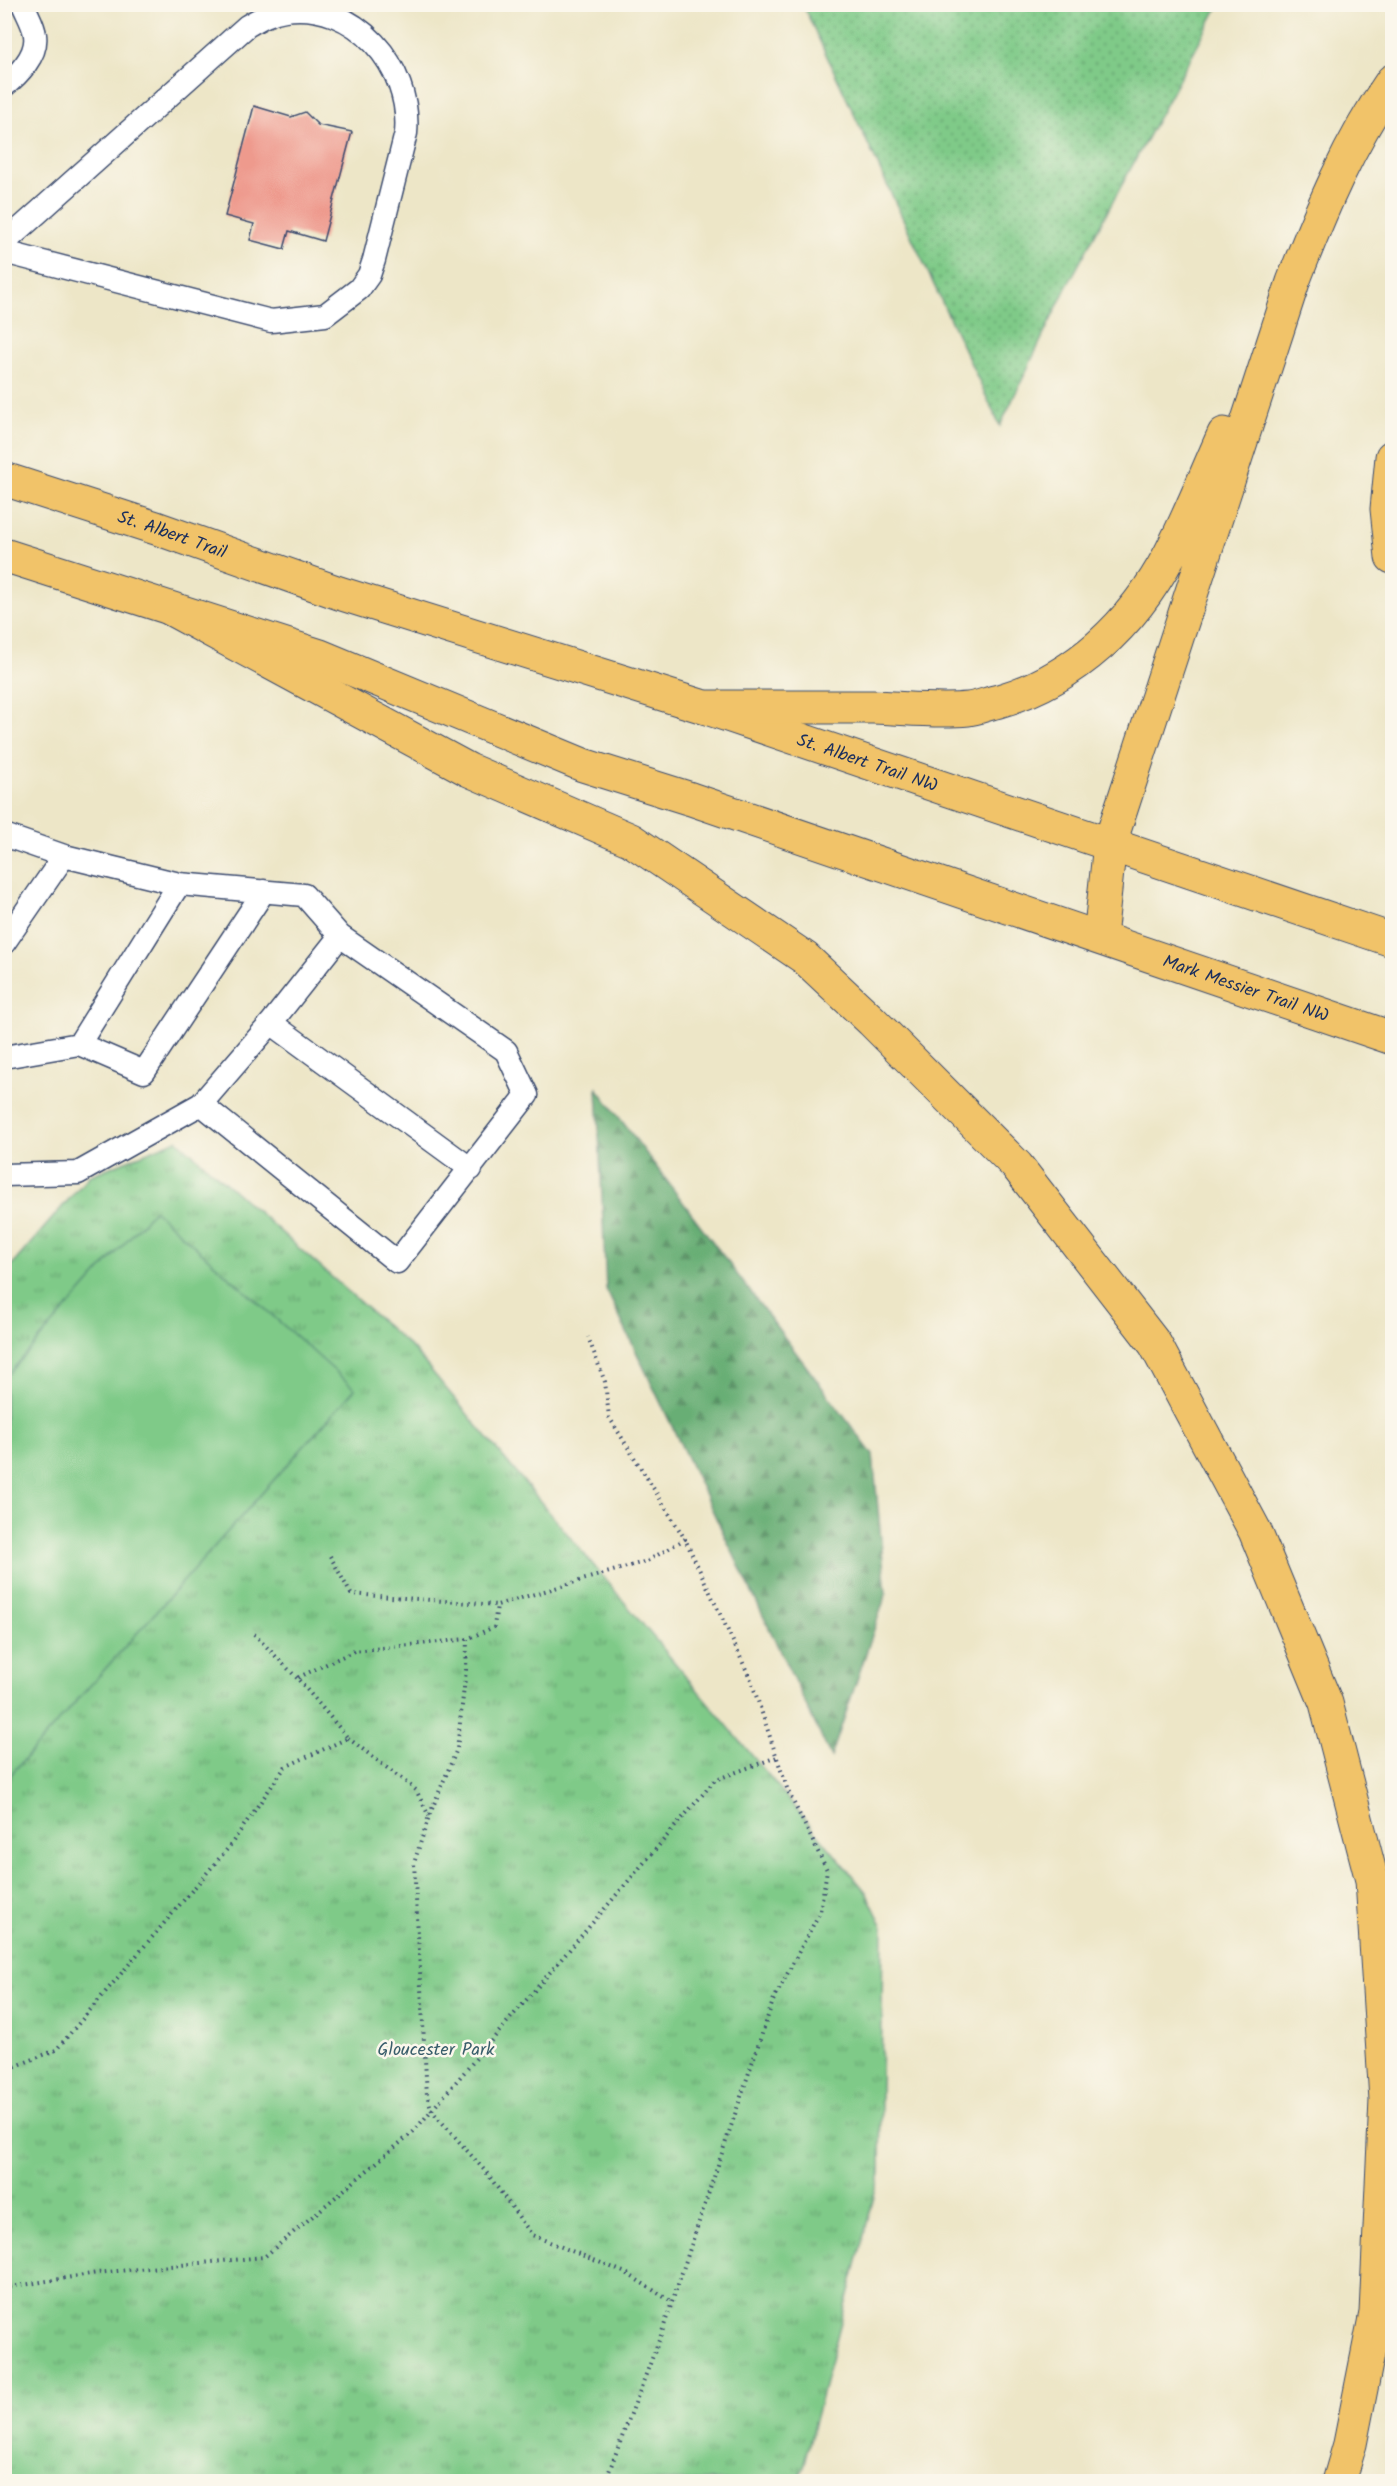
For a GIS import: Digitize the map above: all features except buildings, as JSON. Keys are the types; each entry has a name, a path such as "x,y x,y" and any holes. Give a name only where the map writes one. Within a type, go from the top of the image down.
{"main road":[{"path":"704,707 893,708 927,711 971,708 1030,690 1058,677 1092,653 1126,618 1169,555 1293,282 1318,218 1345,159 1373,108 1392,81"},
{"path":"4,555 320,657 583,765 691,799 1100,937 1110,843 1293,282"},
{"path":"1392,457 1387,509 1392,557"},
{"name":"St. Albert Trail","path":"4,479 156,528 339,592"},
{"name":"St. Albert Trail NW","path":"339,592 704,707 1392,940"},
{"path":"171,609 469,770 631,840 805,958 1017,1166 1155,1344 1255,1531 1326,1703 1372,1881 1386,2100 1376,2313 1350,2444 1339,2481"},
{"name":"Mark Messier Trail NW","path":"1100,937 1392,1038"}],"lane":[{"path":"4,86 19,73 34,48 36,36 23,4"},
{"path":"4,243 247,26 267,15 285,10 302,9 342,17 375,44 391,63 399,80 407,115 406,133 374,260 369,275 359,289 325,315 271,321 4,252"},
{"path":"4,835 64,856 179,884 304,895 340,936 506,1051 527,1095 397,1262 201,1104"},
{"path":"4,943 64,856"},
{"path":"79,1044 179,884"},
{"path":"4,1057 79,1044 144,1072 264,891"},
{"path":"4,1175 78,1173 201,1104 271,1023 340,936"},
{"path":"271,1023 471,1169"}],"path":[{"path":"588,1336 605,1382 609,1417 685,1539 751,1680 788,1791 827,1870 820,1912 773,2001 672,2302 605,2481"},
{"path":"330,1556 351,1594 497,1605 647,1561 685,1539"},
{"path":"297,1678 354,1652 467,1639 494,1627 497,1605"},
{"path":"254,1634 297,1678 348,1738 416,1790 429,1816"},
{"path":"467,1639 466,1670 457,1749 429,1816 414,1863 427,2095 432,2111 486,2172 531,2235 626,2273 672,2302"},
{"path":"4,2071 56,2050 229,1846 285,1767 348,1738"},
{"path":"4,2288 97,2273 264,2257 413,2132 715,1780 777,1757"}],"green space":[{"path":"803,5 1219,5 1065,290 1000,426"},
{"path":"597,1088 873,1455 886,1594 831,1757 606,1289"},
{"name":"Gloucester Park","path":"177,1140 414,1350 866,1892 883,1927 880,2174 799,2481 5,2482 5,1273 89,1176"},
{"path":"154,1210 355,1389 5,1781 5,1378"}]}
